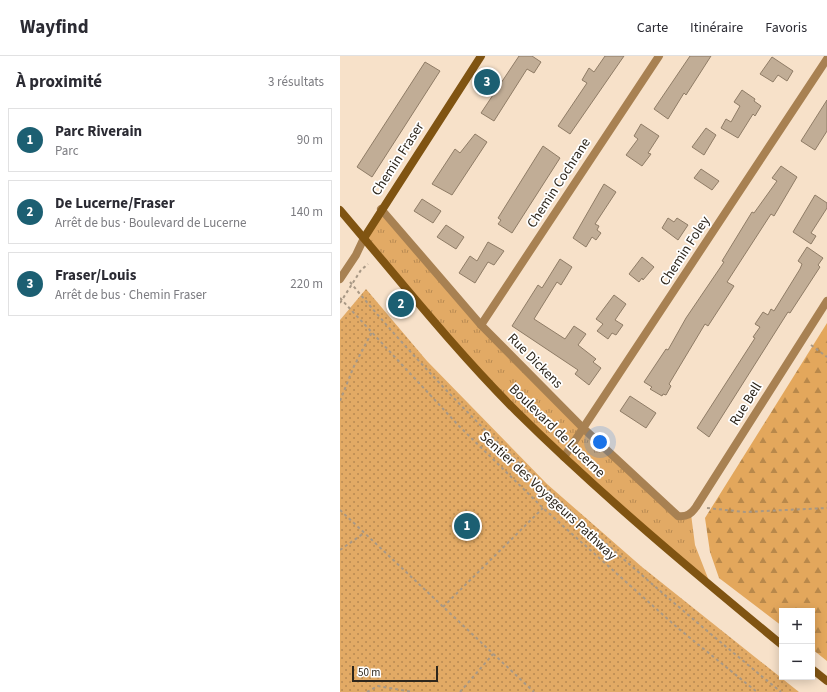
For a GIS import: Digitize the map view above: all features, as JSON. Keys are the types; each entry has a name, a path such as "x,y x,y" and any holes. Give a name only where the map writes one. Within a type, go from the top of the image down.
{"main road":[{"name":"Chemin Fraser","path":"364,238 381,208 481,56"},
{"name":"Boulevard de Lucerne","path":"340,210 451,341 516,411 639,526 781,644"},
{"path":"815,671 827,681"}],"street":[{"name":"Chemin Cochrane","path":"481,325 659,56"},
{"name":"Chemin Foley","path":"564,457 827,59"},
{"name":"Rue Dickens","path":"381,208 481,325 583,428 673,512 678,516 684,516"},
{"name":"Chemin Fraser","path":"342,276 356,255 364,238"},
{"name":"Rue Bell","path":"684,516 691,514 696,507 827,301"}],"path":[{"path":"340,303 341,299 361,270 368,264"},
{"path":"342,276 352,284 431,375 564,507 702,627 781,692"},
{"name":"Sentier des Voyageurs Pathway","path":"341,299 459,426 543,508 679,629 757,692"},
{"path":"340,401 354,366 372,332"},
{"path":"803,338 827,357"},
{"path":"696,507 745,512 827,508"},
{"path":"443,607 543,508"},
{"path":"340,510 534,692"},
{"path":"340,550 364,533"},
{"path":"460,692 493,654"},
{"path":"367,692 378,686 413,692"}],"green space":[{"path":"381,209 481,325 673,512 691,514 695,545 711,586 516,411 364,238"},
{"path":"366,289 427,361 547,484 642,567 779,676 779,680 784,680 799,692 340,692 340,320"},
{"path":"827,323 827,661 815,651 815,608 779,608 779,624 719,578 710,552 705,518"}],"building":[{"path":"519,56 532,56 541,62 534,73 527,69 494,121 481,113"},
{"path":"605,56 624,56 570,134 558,126 587,83 582,80 589,68 594,72"},
{"path":"690,56 711,56 686,95 684,93 668,119 654,109"},
{"path":"772,57 793,71 787,81 778,75 773,82 760,74"},
{"path":"425,62 440,71 372,177 357,167"},
{"path":"742,90 755,99 754,101 761,106 755,116 753,114 738,138 721,128 726,119 731,122 740,106 734,102"},
{"path":"827,100 827,131 815,150 801,141"},
{"path":"641,124 659,136 648,153 651,154 642,166 626,155 638,139 634,136"},
{"path":"706,128 716,135 704,155 692,147"},
{"path":"475,134 487,142 452,195 432,184 455,149 460,153"},
{"path":"543,146 560,158 512,233 498,224 501,220 498,218"},
{"path":"781,166 797,177 774,216 771,214 727,282 734,286 708,326 705,324 669,384 671,386 666,395 663,394 662,396 650,389 652,387 644,382 666,349 668,350 686,318 724,262 722,261 752,212 754,213 777,181 772,178"},
{"path":"701,169 719,181 712,190 694,178"},
{"path":"604,184 616,192 595,224 599,226 597,230 601,233 596,240 592,237 586,247 573,238"},
{"path":"815,195 827,203 827,208 811,233 816,236 811,244 793,232"},
{"path":"422,199 441,211 433,223 414,211"},
{"path":"668,218 674,222 677,218 688,225 678,240 662,228"},
{"path":"446,225 464,237 456,249 437,237"},
{"path":"488,242 504,251 494,265 488,262 475,283 459,273 470,256 477,261"},
{"path":"807,247 823,258 818,265 820,267 790,313 788,312 709,437 697,428 755,338 753,337 760,327 755,324 763,312 768,315 771,309 774,311 800,269 802,264 798,261"},
{"path":"642,257 654,267 643,280 642,278 639,282 629,274"},
{"path":"560,259 572,267 561,285 557,282 534,319 565,339 574,326 586,334 578,345 596,359 593,362 601,368 589,385 575,374 578,370 512,326 538,285 542,288"},
{"path":"614,295 626,304 615,320 623,325 616,335 612,333 608,339 597,331 603,324 596,319"},
{"path":"630,396 656,413 646,428 620,411"}],"place":[{"name":"Fraser/Louis","path":"487,82"},
{"name":"De Lucerne/Fraser","path":"401,304"},
{"name":"Parc Riverain","path":"467,526"}]}
